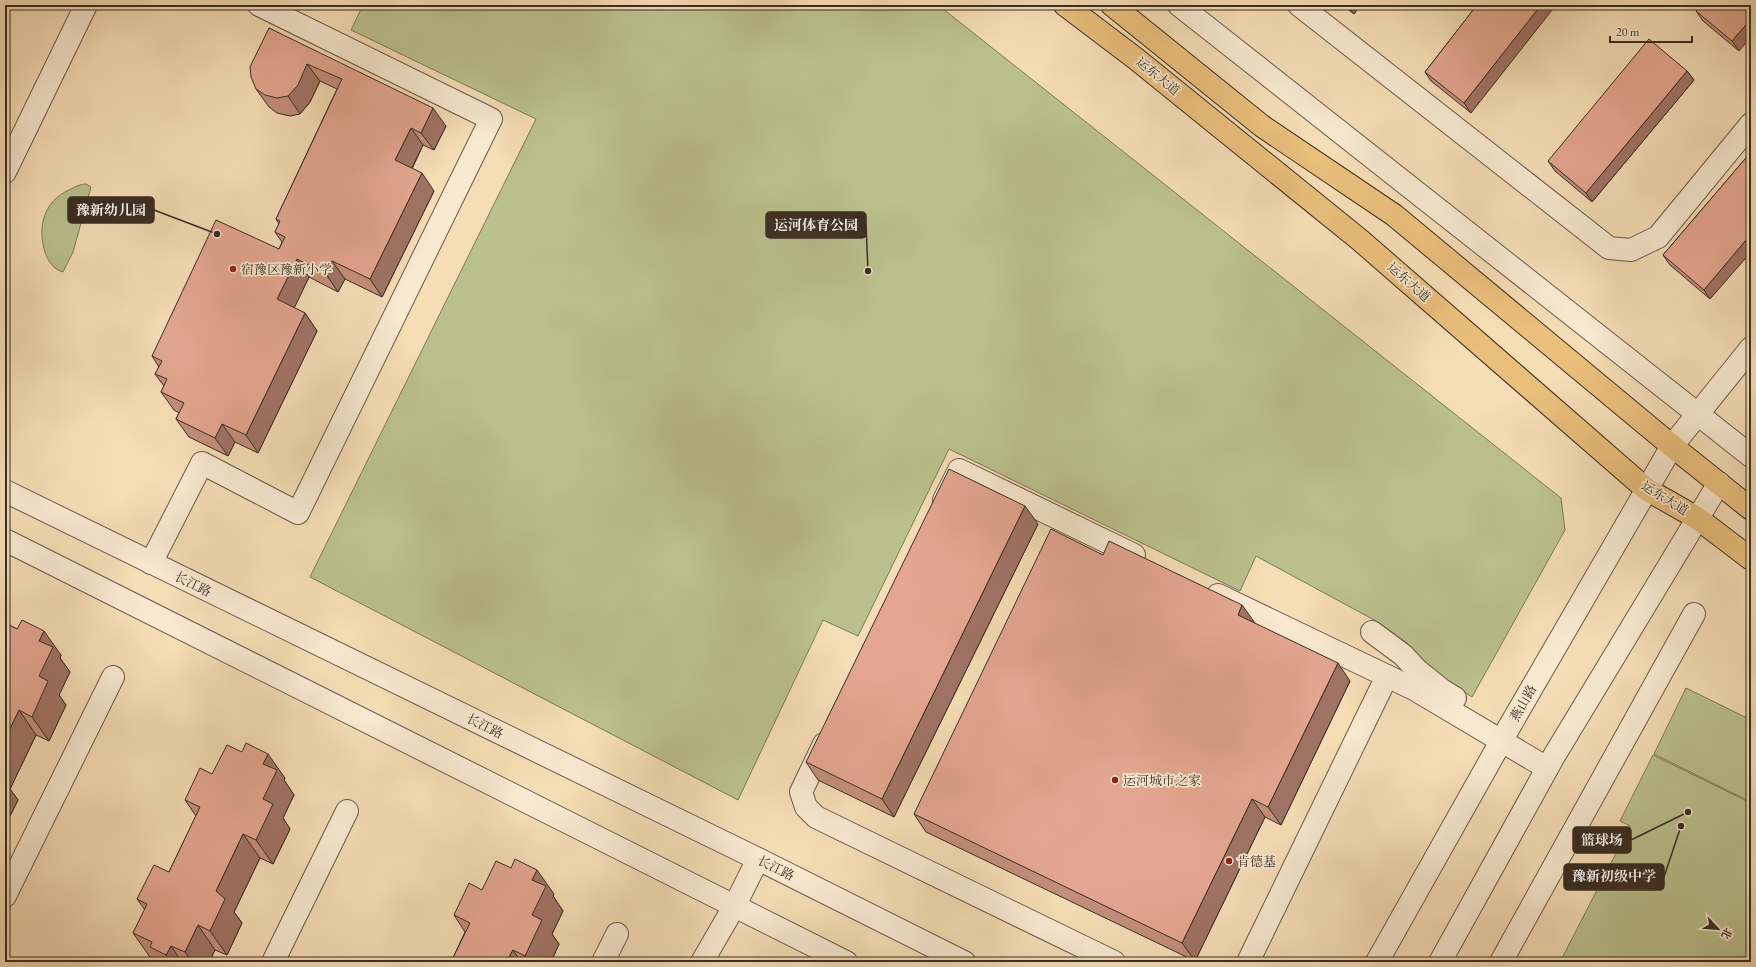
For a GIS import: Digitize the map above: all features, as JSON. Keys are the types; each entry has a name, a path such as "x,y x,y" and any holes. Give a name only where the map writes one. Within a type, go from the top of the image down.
{"main road":[{"name":"运东大道","path":"1065,5 1135,58 1360,240 1646,489 1697,518 1751,559"},
{"name":"运东大道","path":"1112,5 1262,126 1394,215 1672,446 1751,509"}],"street":[{"path":"5,172 86,5"},
{"path":"152,563 202,463 298,513 491,119 259,5"},
{"path":"1179,5 1751,456"},
{"path":"1299,5 1609,248 1631,250 1658,236 1751,124"},
{"name":"燕山路","path":"1377,962 1505,735 1672,446 1751,348"},
{"path":"934,520 959,470 1152,564"},
{"path":"1440,962 1551,762 1719,483"},
{"name":"长江路","path":"5,491 758,859 964,962"},
{"path":"5,540 846,962"},
{"path":"1202,587 1414,689 1505,735 1551,762"},
{"path":"1501,962 1694,614"},
{"path":"1414,689 1372,632 1403,655 1417,670 1442,690 1505,735"},
{"path":"1248,962 1388,676"},
{"path":"5,896 113,677"},
{"path":"1414,689 1442,690"},
{"path":"832,728 801,792 806,807 816,817 1114,962"},
{"path":"273,962 347,811"},
{"path":"702,962 735,905 758,859"},
{"path":"603,962 617,934"}],"green space":[{"path":"363,5 938,5 1561,498 1565,530 1472,697 1437,674 1407,643 1376,621 1256,556 1240,591 949,449 858,636 823,620 738,800 310,577 536,119 351,30"},
{"path":"86,184 91,187 73,252 63,272 56,269 51,264 45,252 42,224 48,208 60,195 78,186"},
{"path":"1686,688 1751,720 1751,802 1654,754"},
{"path":"1653,755 1751,803 1751,962 1560,962 1630,826 1620,821"}],"building":[{"path":"1477,5 1541,5 1464,103 1425,72"},
{"path":"1701,5 1751,5 1751,19 1732,41 1696,11"},
{"path":"269,28 433,108 421,133 411,128 395,160 422,173 370,279 332,261 326,274 297,259 277,299 305,313 246,435 222,424 215,438 176,419 184,403 161,392 167,379 155,374 162,361 152,356 216,220 279,249 285,237 275,232 280,221 276,219 342,79 307,64 298,85 288,96 277,98 265,95 256,89 251,77 250,67"},
{"path":"1649,39 1687,71 1586,193 1548,161"},
{"path":"1751,152 1751,234 1704,290 1663,255"},
{"path":"949,469 1025,506 882,799 806,762"},
{"path":"1051,529 1103,555 1109,541 1242,605 1238,615 1338,663 1268,807 1252,799 1182,943 914,814"},
{"path":"22,620 44,631 39,641 53,647 39,676 48,681 32,717 19,710 5,739 5,623 17,629"},
{"path":"246,743 268,754 263,764 277,770 263,799 273,804 256,840 243,834 216,891 225,899 210,931 198,925 185,952 171,946 166,955 150,947 152,942 133,933 147,904 137,899 154,865 169,872 200,807 185,800 200,768 212,774 227,745 242,752"},
{"path":"515,859 537,870 532,880 546,886 532,915 542,920 525,956 513,950 506,962 451,962 470,923 454,915 469,883 482,890 496,861 511,868"}],"place":[{"name":"豫新幼儿园","path":"217,234"},
{"name":"宿豫区豫新小学","path":"233,269"},
{"name":"运河体育公园","path":"868,271"},
{"name":"运河城市之家","path":"1115,780"},
{"name":"篮球场","path":"1688,812"},
{"name":"豫新初级中学","path":"1681,826"},
{"name":"肯德基","path":"1229,861"}]}
